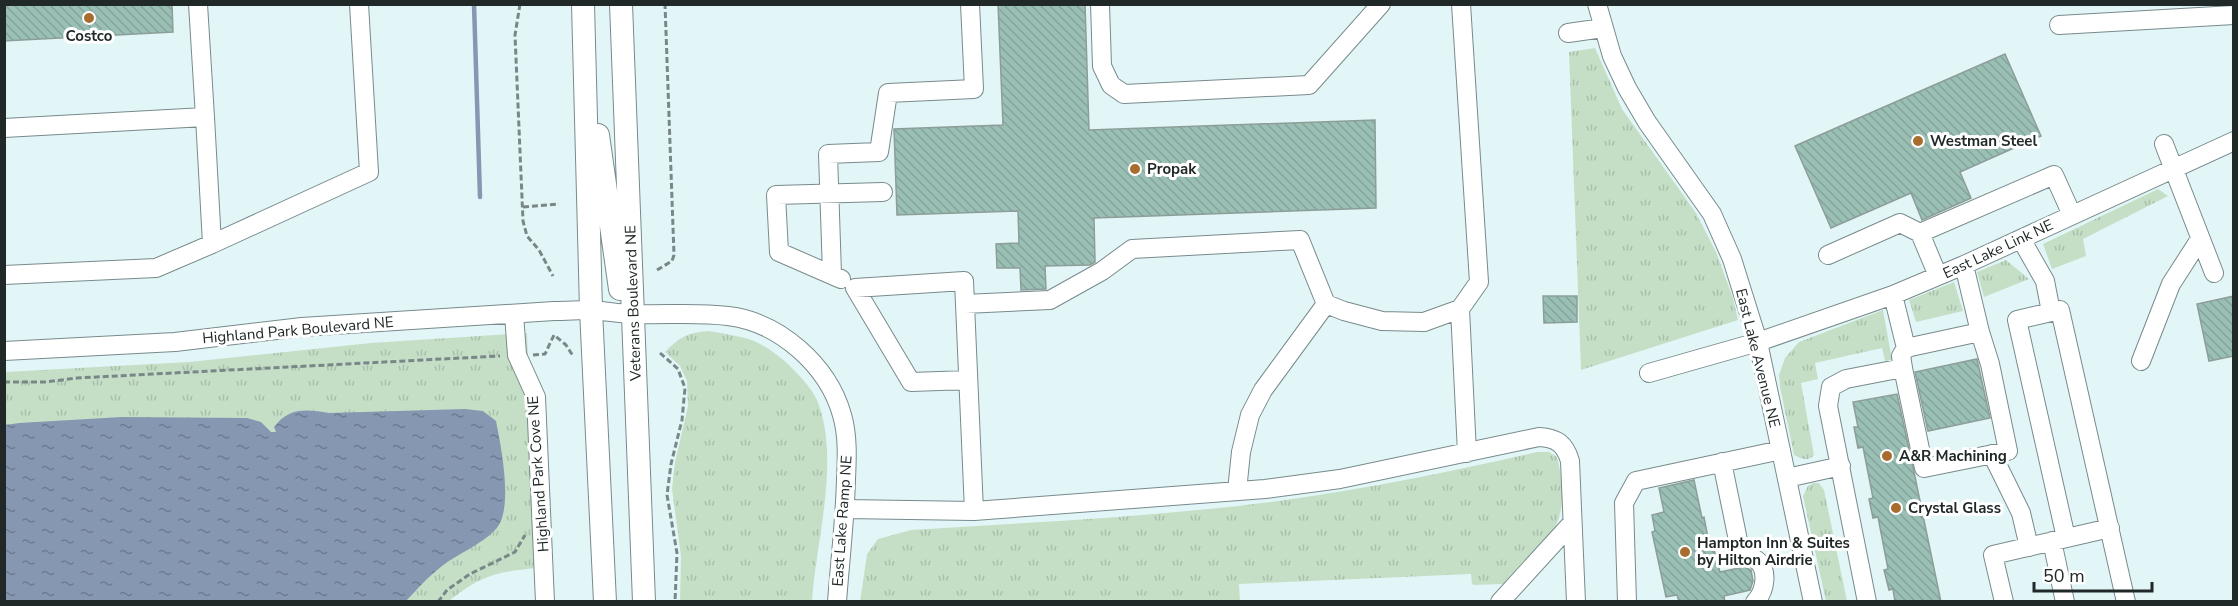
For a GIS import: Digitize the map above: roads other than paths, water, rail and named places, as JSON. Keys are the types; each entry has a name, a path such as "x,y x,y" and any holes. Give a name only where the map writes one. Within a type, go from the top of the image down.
{"main road":[{"path":"583,4 591,310 605,602"},
{"name":"Veterans Boulevard NE","path":"621,4 644,602"},
{"path":"583,37 619,282 621,292 633,314"}],"street":[{"path":"198,4 212,244"},
{"path":"4,275 156,268 369,172 359,4"},
{"path":"832,274 828,154 879,152 888,93 974,89 970,4"},
{"path":"1100,4 1102,66 1111,85 1124,94 1309,85 1381,4"},
{"path":"965,304 1050,300 1102,271 1132,249 1300,240 1326,304 1382,321 1424,322 1460,309 1479,282 1461,4"},
{"name":"East Lake Avenue NE","path":"1596,4 1617,66 1647,122 1712,214 1732,258 1758,342 1813,602"},
{"path":"2059,25 2234,15"},
{"path":"1568,33 1603,28"},
{"path":"4,128 205,117"},
{"name":"East Lake Link NE","path":"1650,373 1758,342 1893,295 1964,265 2234,141"},
{"path":"2164,144 2214,273"},
{"path":"1920,233 2054,175 2072,215"},
{"path":"883,192 776,195 779,252 832,274 855,288 911,382 968,380"},
{"path":"1828,255 1900,223 1920,233 1938,276"},
{"path":"2021,238 2045,281 2051,312"},
{"path":"2142,362 2171,284 2200,239"},
{"path":"1893,295 1906,348 1901,356 1924,468 2008,451 1990,364 1964,265"},
{"path":"855,288 964,281 974,511"},
{"path":"1237,491 1241,452 1250,415 1263,390 1326,304"},
{"path":"1460,309 1467,453"},
{"name":"East Lake Ramp NE","path":"591,310 633,314 705,314 746,320 772,330 806,356 832,389 843,416 846,449 845,508 837,602"},
{"name":"Highland Park Boulevard NE","path":"4,351 175,342 302,327 591,310"},
{"path":"2065,602 2059,540 2017,320 2060,310 2126,602"},
{"name":"Highland Park Cove NE","path":"514,314 517,355 536,397 545,602"},
{"path":"1906,348 1980,332"},
{"path":"1867,602 1828,406 1831,387 1846,379 1903,368"},
{"path":"845,508 974,511 1237,491 1340,478 1539,437 1556,440 1567,451 1570,461 1576,602"},
{"path":"1627,602 1624,503 1636,481 1780,450"},
{"path":"1992,454 2020,513 2029,546"},
{"path":"1722,462 1742,555 1755,559 1762,566 1765,581 1761,595 1755,602"},
{"path":"1786,478 1841,466"},
{"path":"1500,602 1572,523"},
{"path":"2004,602 1994,555 2110,528"}],"water":[{"path":"465,409 483,411 496,421 505,477 501,520 490,535 442,566 406,601 5,601 5,425 122,417 247,418 261,422 271,432 276,432 274,427 280,420 298,411 329,413"}],"waterway":[{"path":"474,4 480,197"}],"place":[{"name":"Costco","path":"89,18"},
{"name":"Westman Steel","path":"1918,141"},
{"name":"Propak","path":"1135,169"},
{"name":"A&R Machining","path":"1887,456"},
{"name":"Crystal Glass","path":"1896,508"},
{"name":"Hampton Inn & Suites by Hilton Airdrie","path":"1685,552"}]}
